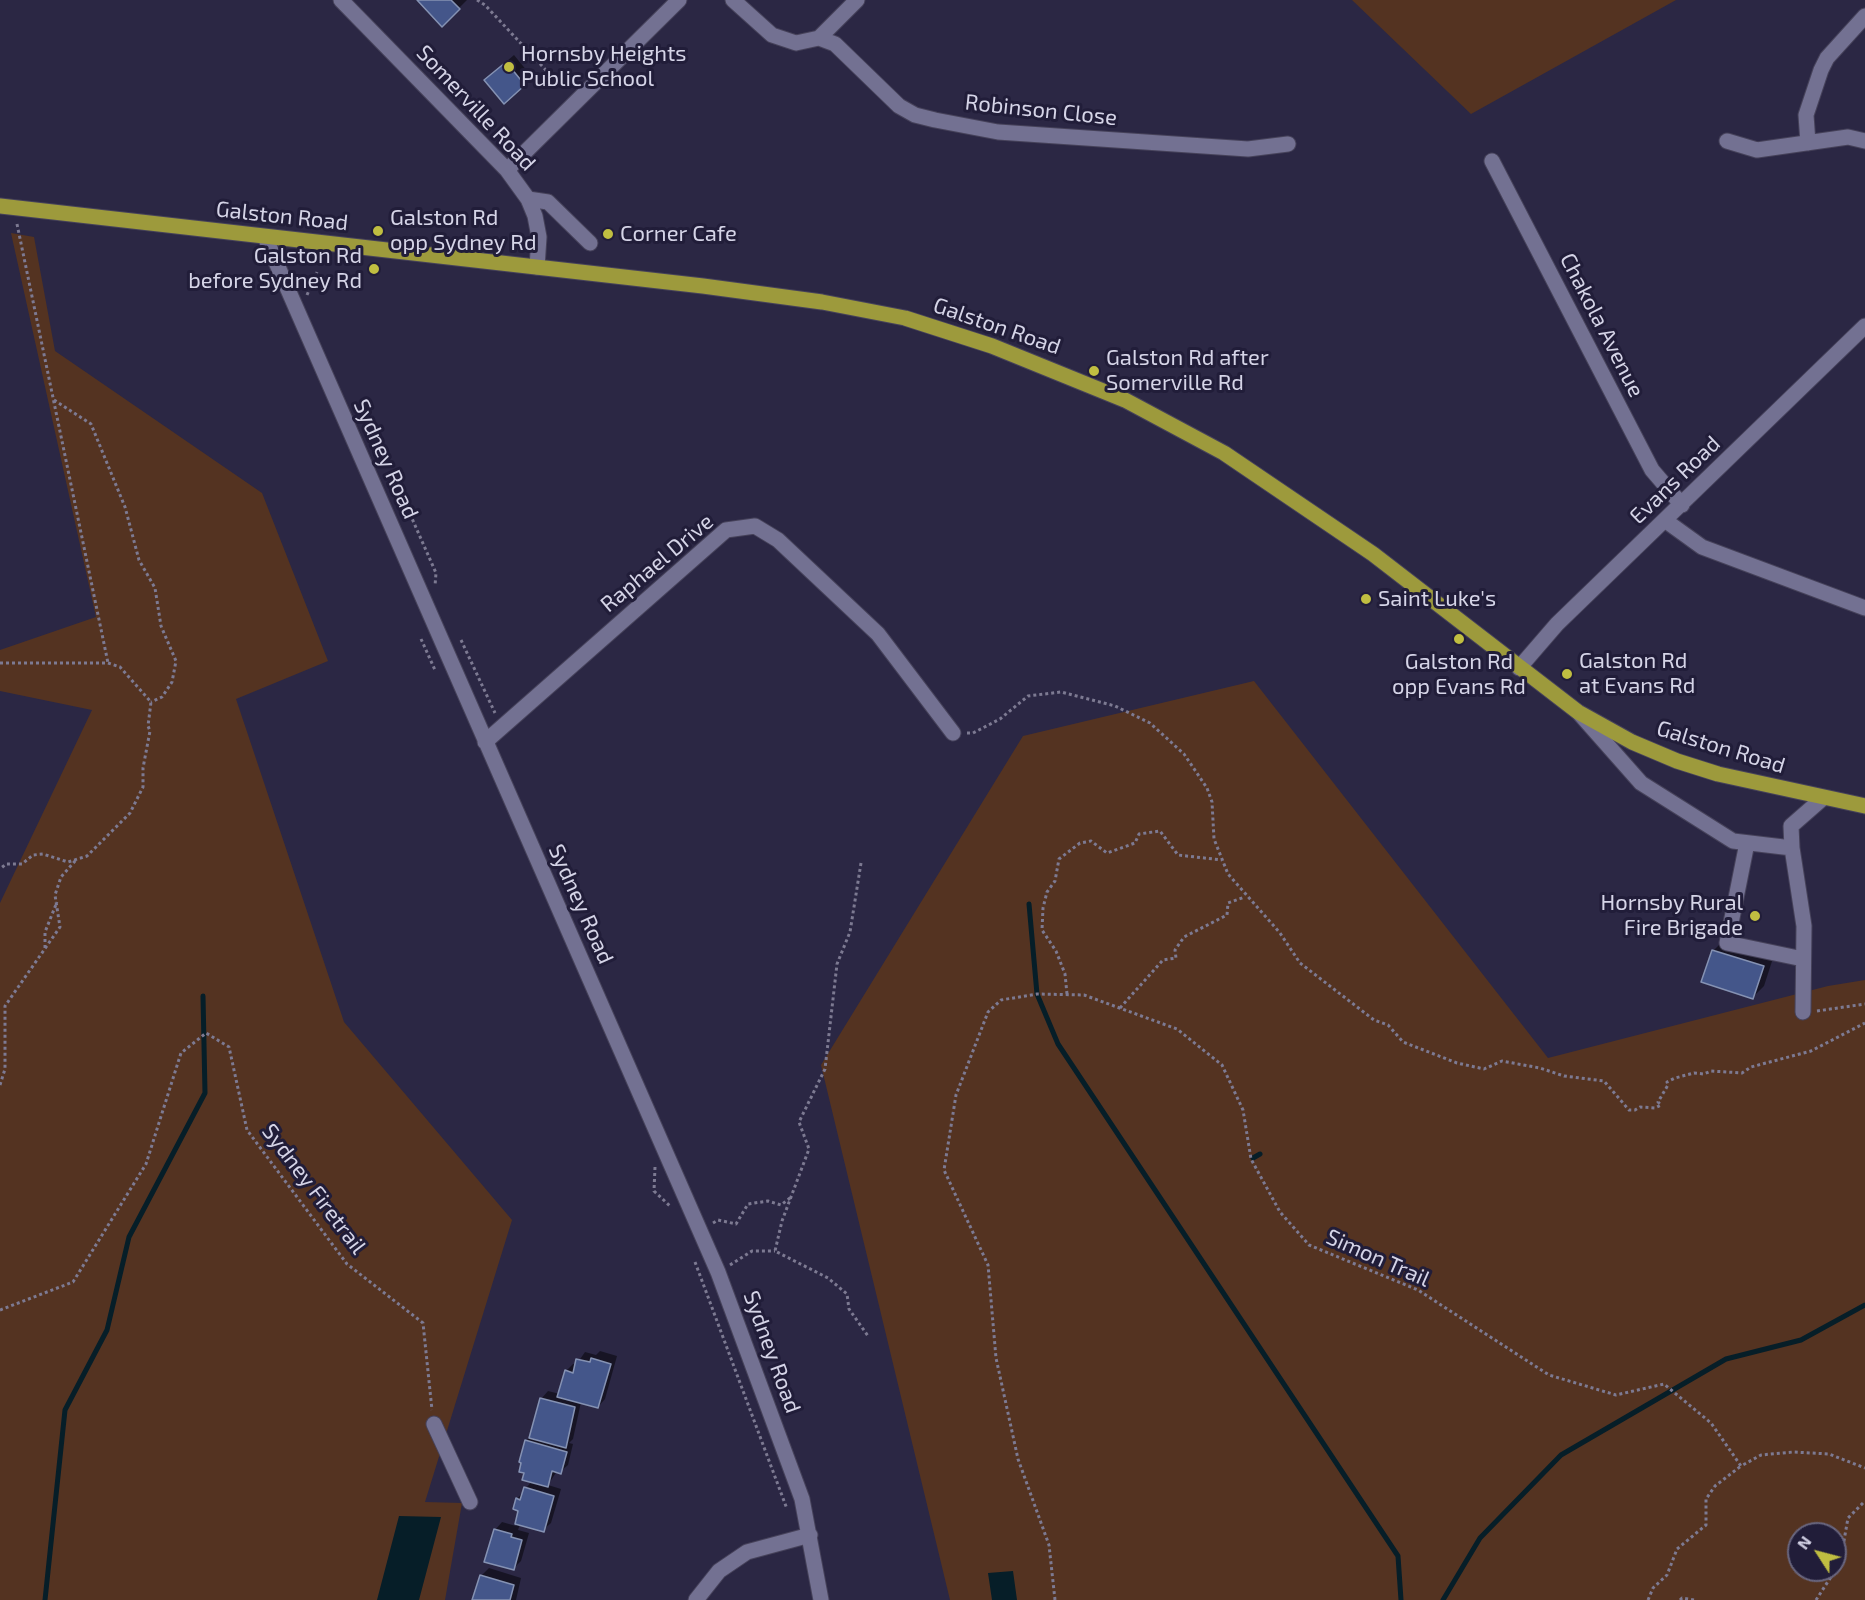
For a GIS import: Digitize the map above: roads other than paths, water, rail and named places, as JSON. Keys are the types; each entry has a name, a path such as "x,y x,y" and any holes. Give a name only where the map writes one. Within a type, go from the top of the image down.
{"main road":[{"name":"Galston Road","path":"7,207 714,287 869,310 905,318 992,346 1125,400 1224,453 1372,554 1578,712 1632,742 1677,762 1761,786 1865,806"}],"street":[{"name":"Somerville Road","path":"341,0 507,170 528,199 539,237 537,267"},
{"path":"507,170 679,0"},
{"path":"733,0 772,35 796,43 819,38 857,0"},
{"path":"1808,143 1806,116 1821,70 1827,58 1865,15"},
{"name":"Robinson Close","path":"819,38 835,44 899,106 915,115 935,120 1010,133 1248,149 1288,144"},
{"path":"1727,141 1757,150 1848,137 1865,141"},
{"name":"Chakola Avenue","path":"1492,161 1652,470 1682,505"},
{"path":"528,199 548,202 590,243"},
{"name":"Sydney Road","path":"265,237 718,1272 802,1499 820,1600"},
{"name":"Evans Road","path":"1519,668 1557,624 1865,326"},
{"path":"1665,520 1702,547 1865,608"},
{"name":"Raphael Drive","path":"485,742 726,530 755,526 778,540 878,634 953,733"},
{"path":"1578,712 1641,783 1733,841 1792,848"},
{"path":"1803,1012 1804,926 1792,848 1791,826 1823,798"},
{"path":"1748,843 1727,943 1803,959"},
{"path":"434,1424 470,1502"},
{"path":"696,1600 719,1571 747,1552 810,1535"}],"water":[{"path":"399,1516 441,1517 419,1600 377,1600"},
{"path":"1013,1571 1017,1600 992,1600 988,1573"}],"waterway":[{"path":"1029,904 1037,994 1058,1044 1398,1556 1401,1600"},
{"path":"45,1600 65,1410 107,1330 129,1237 205,1093 203,996"},
{"path":"1253,1158 1260,1154"},
{"path":"1443,1600 1480,1538 1561,1455 1726,1359 1801,1340 1865,1305"}],"place":[{"name":"Hornsby Heights Public School","path":"509,67"},
{"name":"Galston Rd opp Sydney Rd","path":"378,231"},
{"name":"Corner Cafe","path":"608,234"},
{"name":"Galston Rd before Sydney Rd","path":"374,269"},
{"name":"Galston Rd after Somerville Rd","path":"1094,371"},
{"name":"Saint Luke's","path":"1366,599"},
{"name":"Galston Rd opp Evans Rd","path":"1459,639"},
{"name":"Galston Rd at Evans Rd","path":"1567,674"},
{"name":"Hornsby Rural Fire Brigade","path":"1755,916"}]}
